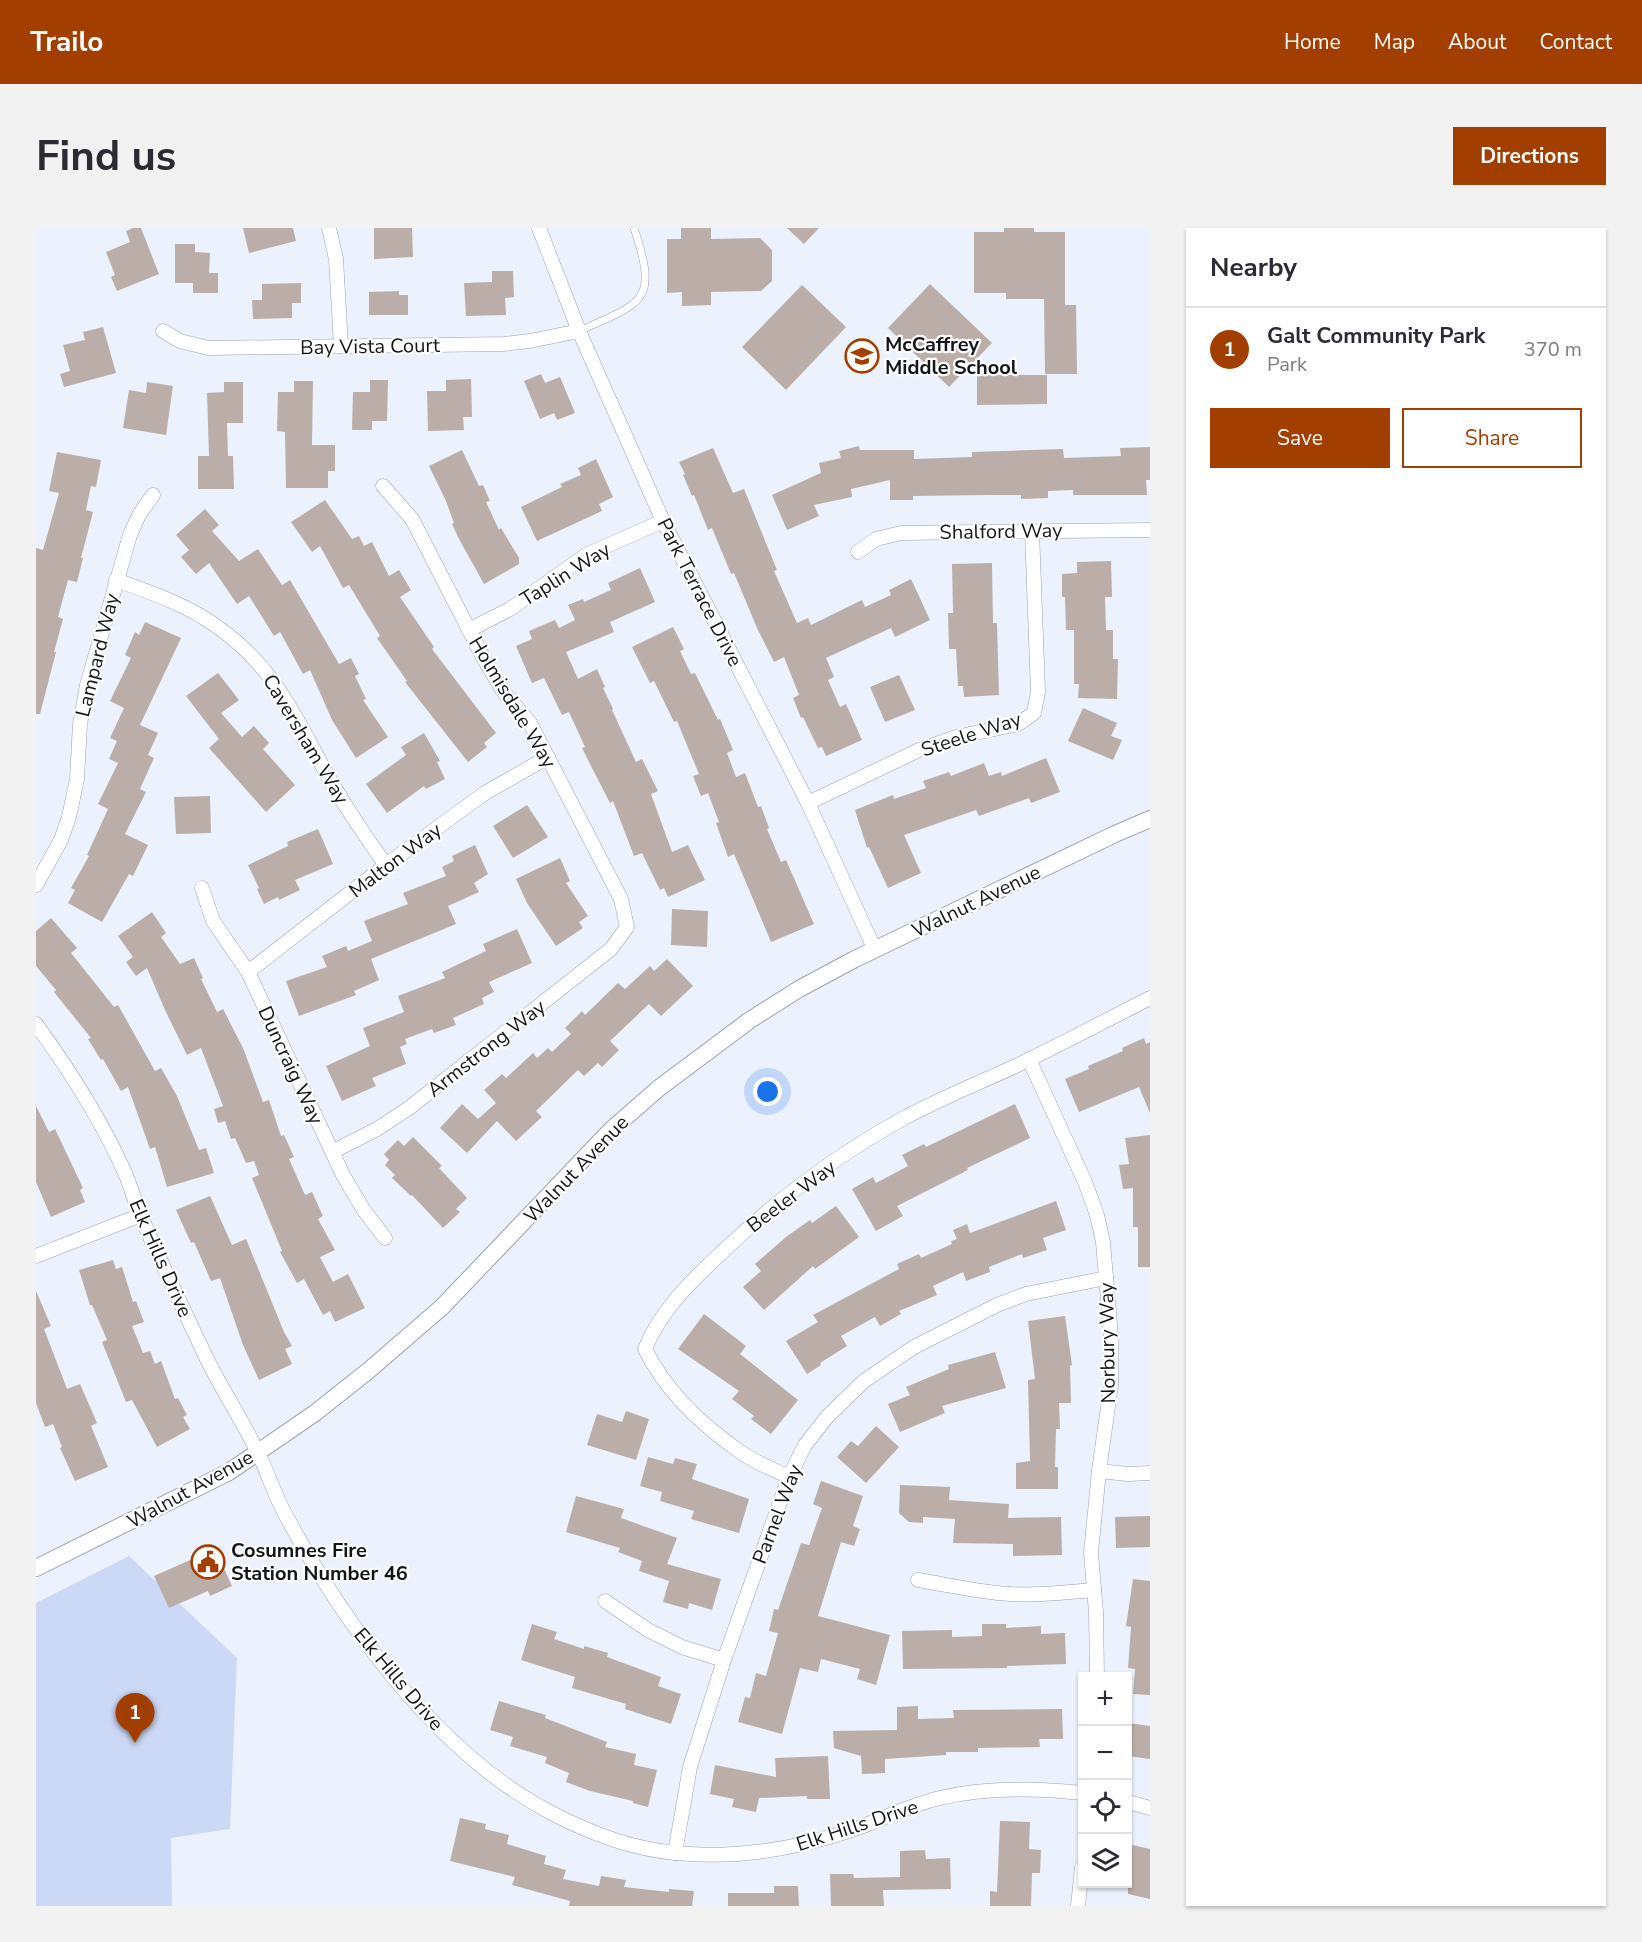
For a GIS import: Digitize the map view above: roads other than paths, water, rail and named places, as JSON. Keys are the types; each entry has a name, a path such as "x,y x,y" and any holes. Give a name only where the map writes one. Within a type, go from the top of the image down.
{"street":[{"path":"329,228 336,259 342,346"},
{"name":"Park Terrace Drive","path":"539,228 579,331 663,521 808,803 875,950"},
{"name":"Bay Vista Court","path":"162,331 180,341 208,348 504,344 579,331"},
{"name":"Holmisdale Way","path":"383,486 412,519 503,691 530,723 621,899 627,927"},
{"name":"Lampard Way","path":"36,885 61,840 69,817 77,779 80,724 87,685 130,535 139,515 153,495"},
{"name":"Taplin Way","path":"469,630 510,609 586,555 663,521"},
{"name":"Shalford Way","path":"858,552 876,539 901,532 1150,530"},
{"name":"Steele Way","path":"808,803 919,750 956,737 1018,724 1034,713 1038,692 1032,531"},
{"name":"Caversham Way","path":"116,580 168,599 197,613 252,656 286,697 333,785 386,865"},
{"name":"Malton Way","path":"248,972 386,865 485,793 548,757"},
{"name":"Walnut Avenue","path":"36,1568 169,1504 229,1472 341,1392 435,1313 508,1239 583,1157 659,1088 702,1054 789,995 875,950 1150,819"},
{"name":"Duncraig Way","path":"202,888 213,921 248,972 343,1175 363,1209 385,1238"},
{"name":"Armstrong Way","path":"332,1152 377,1129 409,1108 611,949 627,927"},
{"name":"Beeler Way","path":"789,1477 740,1452 719,1436 674,1392 656,1370 645,1349 652,1331 698,1275 736,1238 771,1208 827,1167 905,1118 1150,998"},
{"name":"Elk Hills Drive","path":"36,1024 81,1091 111,1146 206,1359 258,1452 282,1507 329,1588 360,1634 401,1685 449,1738 498,1781 524,1798 592,1832 634,1846 675,1853 745,1854 775,1851 838,1834 922,1803 970,1793 1014,1789 1078,1793"},
{"name":"Norbury Way","path":"1029,1059 1085,1182 1097,1215 1103,1242 1111,1336 1111,1385 1091,1553 1097,1672"},
{"path":"36,1256 141,1215"},
{"name":"Parnel Way","path":"675,1853 690,1767 724,1660 789,1477 806,1445 827,1416 864,1381 893,1360 996,1305 1026,1294 1106,1278"},
{"path":"1099,1471 1128,1474 1150,1473"},
{"path":"918,1580 984,1592 1012,1594 1094,1590"},
{"path":"605,1601 648,1630 682,1647 724,1660"},
{"path":"1132,1803 1150,1808"},
{"path":"1078,1906 1080,1888"}],"lane":[{"path":"579,331 632,307 646,288 645,260 634,228"}],"place":[{"name":"McCaffrey Middle School","path":"862,356"},
{"name":"Cosumnes Fire Station Number 46","path":"208,1562"},
{"name":"Galt Community Park","path":"135,1743"}]}
